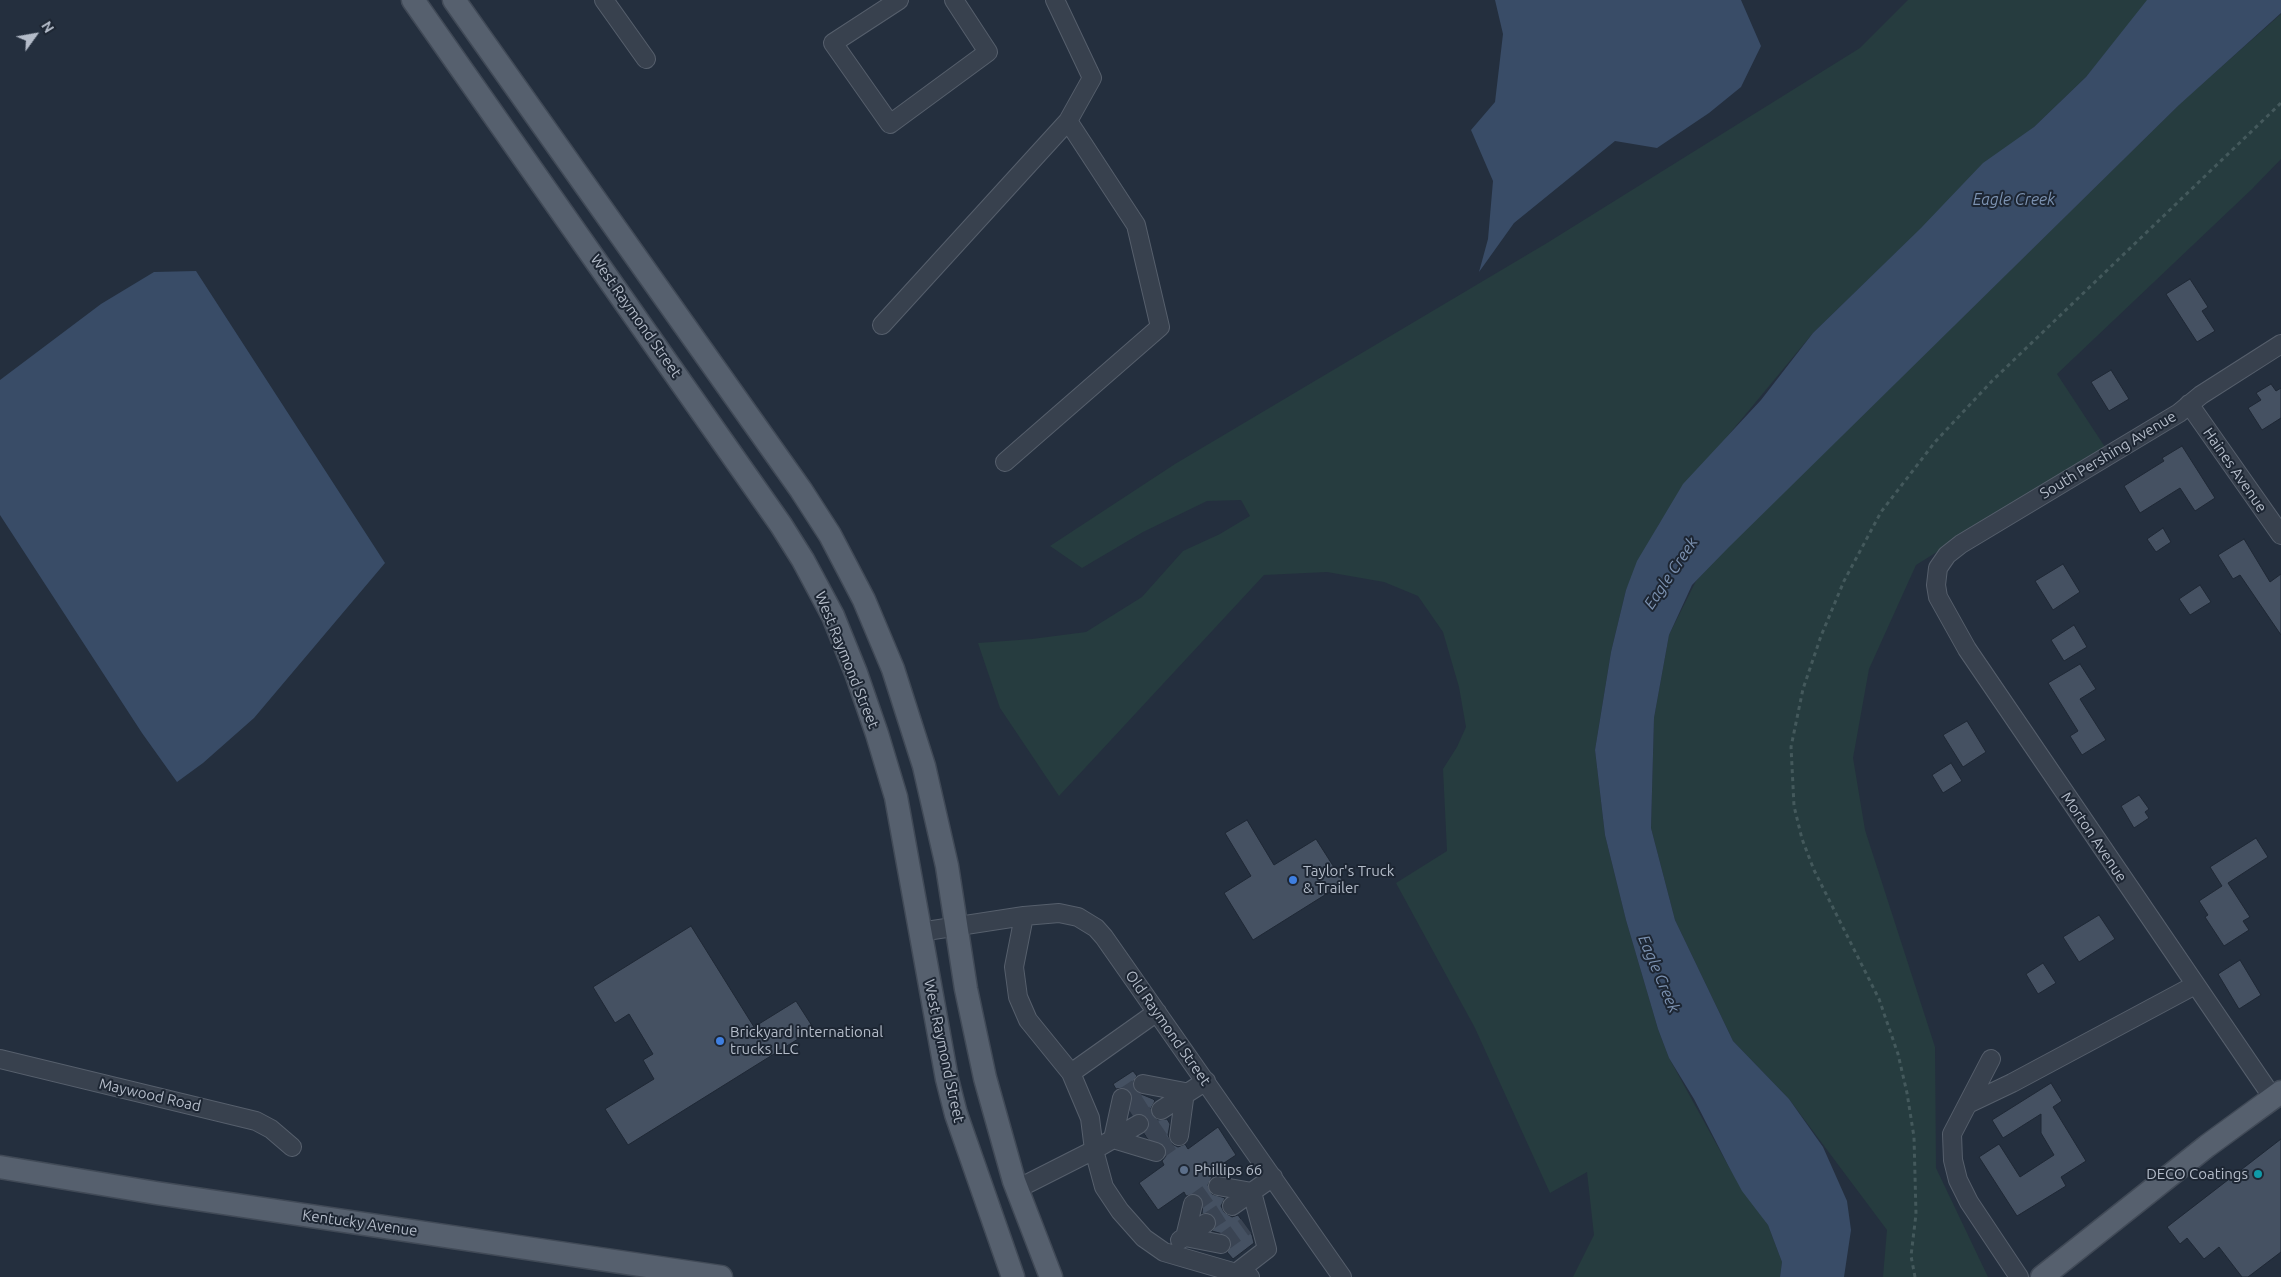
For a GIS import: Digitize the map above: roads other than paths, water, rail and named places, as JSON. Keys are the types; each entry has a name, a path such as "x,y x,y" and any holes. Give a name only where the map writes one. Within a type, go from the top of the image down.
{"main road":[{"name":"West Raymond Street","path":"413,0 756,489 804,560 820,590 856,673 896,797 940,1048 956,1114 1013,1277"},
{"path":"454,0 801,490 849,570 878,630 915,734 946,858 971,1015 985,1078 1017,1189 1051,1277"},
{"path":"2042,1277 2178,1168 2277,1095"},
{"name":"Kentucky Avenue","path":"0,1167 165,1194 712,1276"}],"street":[{"path":"604,0 646,59"},
{"path":"899,0 833,43 890,124 988,52 954,0"},
{"path":"882,325 1068,121 1092,78 1055,0"},
{"path":"1005,462 1160,327 1136,225 1068,121"},
{"name":"South Pershing Avenue","path":"1938,568 1947,555 1961,544 2189,404 2281,344"},
{"name":"Haines Avenue","path":"2189,404 2281,535"},
{"name":"Morton Avenue","path":"1938,568 1936,585 1938,597 1967,649 2195,985 2277,1095"},
{"name":"Old Raymond Street","path":"920,932 1024,916 1058,913 1078,917 1092,925 1104,937 1342,1277"},
{"path":"1024,916 1014,967 1018,997 1028,1020 1072,1073 1090,1118 1094,1150 1104,1187 1120,1211 1144,1238 1164,1252 1243,1275 1267,1249 1252,1192"},
{"path":"1968,1104 2012,1083 2195,985"},
{"path":"1072,1073 1157,1012"},
{"name":"Maywood Road","path":"0,1059 256,1121 270,1129 292,1147"},
{"path":"1991,1059 1952,1134 1953,1160 1956,1173 1969,1202 2019,1277"},
{"path":"1185,1092 1161,1110 1185,1092 1206,1081"},
{"path":"1142,1084 1185,1092"},
{"path":"1179,1136 1185,1092"},
{"path":"1017,1189 1113,1139 1135,1118 1113,1139"},
{"path":"1113,1139 1156,1152"},
{"path":"1232,1206 1272,1177"},
{"path":"1218,1186 1252,1192"},
{"path":"1246,1226 1252,1192"},
{"path":"1185,1238 1193,1204"},
{"path":"1164,1252 1206,1223"},
{"path":"1185,1238 1221,1244"}],"water":[{"path":"1495,0 1741,0 1761,46 1741,87 1709,113 1657,148 1615,141 1514,223 1479,272 1488,239 1493,181 1471,130 1495,102 1503,34"},
{"name":"Eagle Creek","path":"2147,0 2281,0 2281,13 2179,105 1729,547 1692,585 1669,635 1654,718 1651,828 1675,920 1733,1041 1789,1099 1823,1147 1847,1201 1851,1230 1844,1277 1780,1277 1782,1262 1768,1225 1742,1191 1694,1099 1669,1058 1658,1029 1626,920 1605,835 1595,750 1611,652 1626,590 1637,561 1683,484 1761,400 1813,333 1921,228 1983,163 2034,127 2086,77"},
{"path":"196,271 385,563 254,718 203,763 177,782 142,733 0,515 0,380 101,304 154,272"}],"tunnel":[{"path":"1122,1098 1143,1084"},
{"path":"1131,1113 1153,1099"},
{"path":"1139,1124 1161,1110"},
{"path":"1147,1137 1169,1122"},
{"path":"1156,1152 1179,1136"},
{"path":"1193,1204 1218,1186"},
{"path":"1206,1223 1232,1206"},
{"path":"1221,1244 1246,1226"}],"place":[{"name":"Taylor's Truck & Trailer","path":"1293,880"},
{"name":"Brickyard international trucks LLC","path":"720,1041"},
{"name":"Phillips 66","path":"1184,1170"},
{"name":"DECO Coatings","path":"2258,1174"}]}
